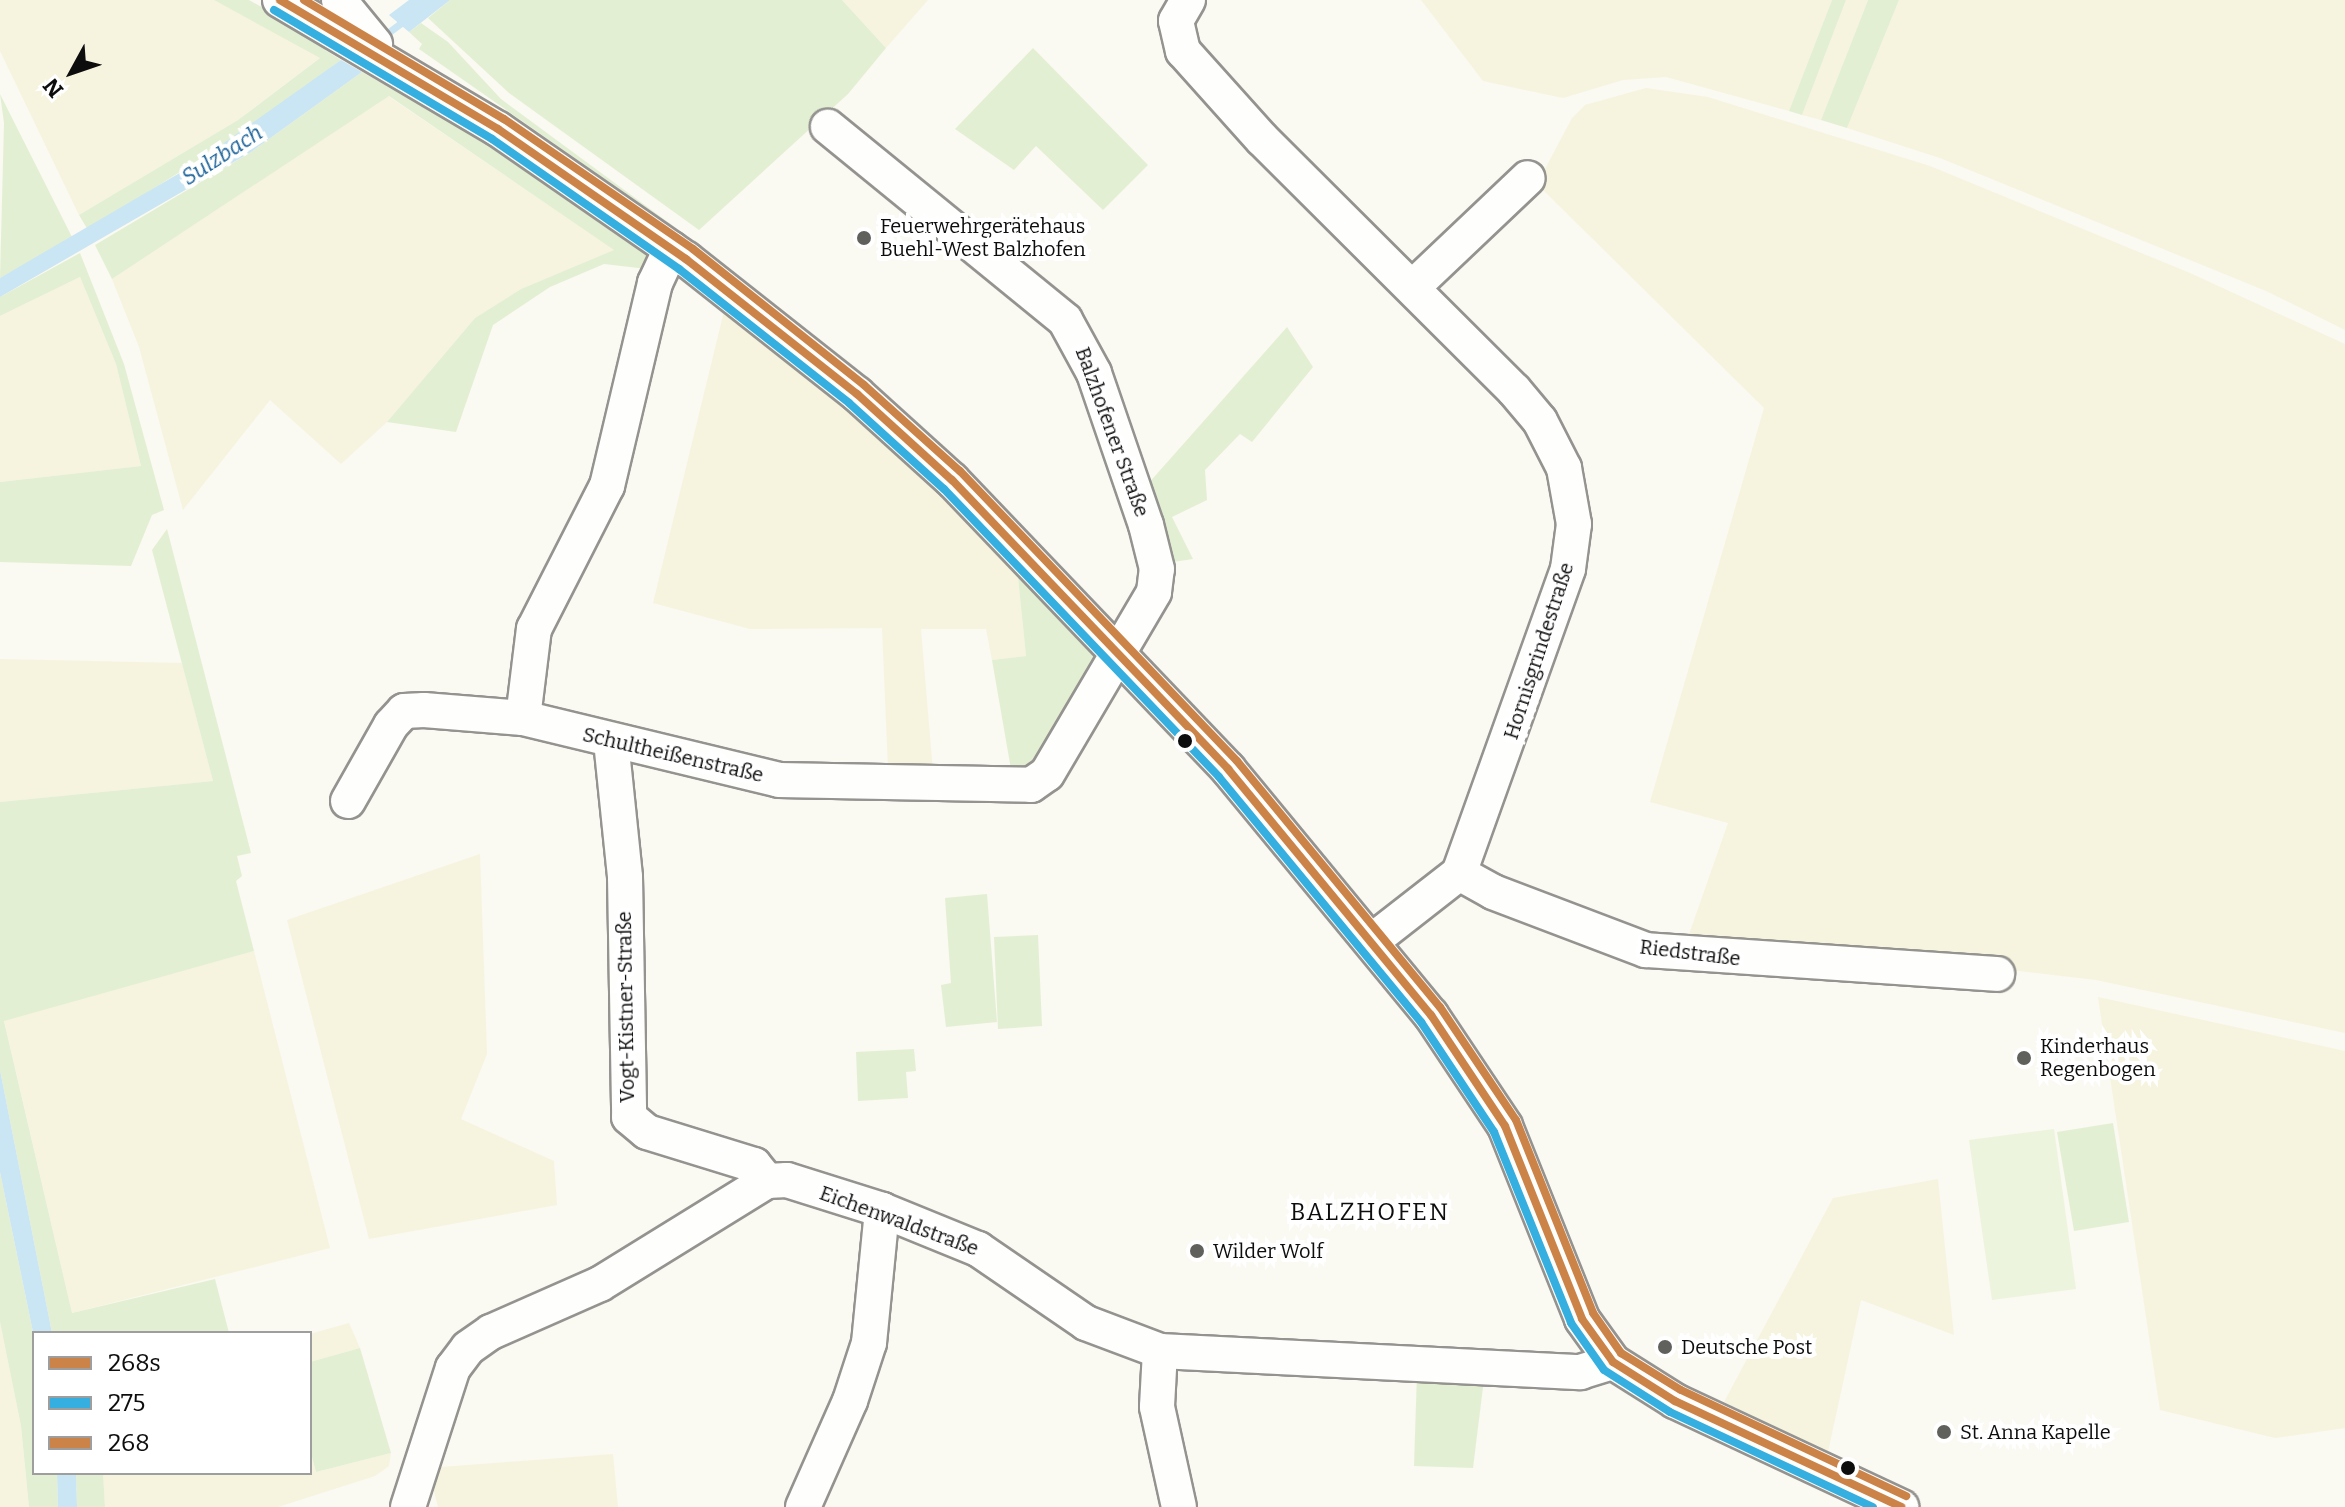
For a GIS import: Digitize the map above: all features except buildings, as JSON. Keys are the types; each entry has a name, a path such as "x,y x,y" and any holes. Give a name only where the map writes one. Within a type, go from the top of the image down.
{"street":[{"path":"280,0 347,19 391,63 587,189 671,249 857,394 952,480 1120,651 1372,941 1456,1050 1505,1126 1582,1319 1613,1362 1675,1401 1901,1507"},
{"name":"Hornisgrindestraße","path":"1188,0 1176,21 1183,51 1262,139 1413,287 1540,421 1564,468 1573,508 1568,569 1459,873"},
{"name":"Balzhofener Straße","path":"828,127 1038,293 1081,343 1157,569 1147,608 1120,651"},
{"path":"1413,287 1528,178"},
{"path":"523,718 534,629 607,486 655,283 671,249"},
{"name":"Schultheißenstraße","path":"348,801 404,711 523,718 779,780 1031,785 1047,774 1120,651"},
{"name":"Vogt-Kistner-Straße","path":"611,741 625,877 629,1117 647,1132 754,1165 767,1181"},
{"path":"1372,941 1459,873"},
{"name":"Riedstraße","path":"1459,873 1493,892 1646,950 1997,974"},
{"name":"Eichenwaldstraße","path":"767,1181 787,1180 882,1210 978,1249 1086,1323 1160,1351 1580,1372 1613,1362"},
{"path":"408,1507 444,1392 468,1348 491,1332 600,1284 767,1181"},
{"path":"803,1507 850,1401 869,1343 882,1210"},
{"path":"1160,1351 1157,1407 1179,1507"}],"shaded area":[{"path":"0,0 214,0 321,57 238,120 79,215 0,51"},
{"path":"842,0 928,0 886,48"},
{"path":"1421,0 1832,0 1789,111 1666,77 1623,80 1563,98 1483,81"},
{"path":"1846,0 1868,0 1821,120 1802,115"},
{"path":"1899,0 2345,0 2345,330 2266,291 1940,158 1847,128"},
{"path":"1646,88 1708,97 1930,166 2190,273 2345,344 2345,1033 2096,980 1875,954 1686,943 1728,823 1650,802 1764,408 1537,184 1572,118 1585,105"},
{"path":"388,96 615,250 521,289 475,318 387,422 341,464 270,400 183,510 139,347 112,279"},
{"path":"80,277 116,364 141,466 0,482 0,316"},
{"path":"726,303 871,423 1016,558 1026,656 992,660 986,629 921,629 933,772 888,769 882,628 750,629 653,603"},
{"path":"0,659 182,663 213,781 0,802"},
{"path":"480,854 487,1054 461,1119 554,1161 557,1205 369,1239 287,920"},
{"path":"254,951 330,1248 72,1313 4,1020"},
{"path":"2098,997 2345,1051 2345,1428 2275,1438 2160,1410"},
{"path":"1938,1179 1954,1335 1861,1300 1828,1452 1724,1402 1833,1198"},
{"path":"0,1322 21,1426 29,1507 0,1507"},
{"path":"349,1323 360,1348 312,1361 312,1333"},
{"path":"391,1453 389,1466 375,1476 278,1507 105,1507 103,1475 312,1475 312,1457 316,1472"},
{"path":"613,1454 618,1507 438,1507 428,1468"}],"green space":[{"path":"214,0 249,0 328,45 325,50 341,60 251,127 88,230 79,215 238,120 320,58"},
{"path":"450,0 842,0 886,48 848,94 699,230 509,93 428,18"},
{"path":"1832,0 1846,0 1802,115 1789,111"},
{"path":"1868,0 1899,0 1847,128 1821,120"},
{"path":"421,23 448,42 501,99 684,234 419,49 422,44 409,32"},
{"path":"1033,48 1148,165 1103,210 1036,146 1014,170 955,129"},
{"path":"362,72 378,81 381,77 493,140 652,255 647,269 604,264 550,287 493,325 456,432 387,422 475,318 521,289 614,250 389,96 112,279 95,245 251,152"},
{"path":"0,94 73,239 0,278 4,123"},
{"path":"80,253 124,364 164,510 152,515 131,566 0,562 0,482 141,466 116,364 80,277 0,316 0,297"},
{"path":"1287,327 1313,367 1252,442 1240,434 1205,470 1207,500 1172,517 1193,559 1173,562 1147,485"},
{"path":"167,529 251,853 237,856 242,876 236,881 254,951 4,1021 72,1313 215,1279 228,1331 52,1331 0,1070 0,802 213,781 152,550"},
{"path":"1016,558 1103,649 1029,776 1012,775 992,660 1026,656"},
{"path":"987,894 997,1022 946,1027 941,985 951,983 945,898"},
{"path":"1038,935 1042,1026 998,1029 994,937"},
{"path":"914,1049 916,1071 906,1072 908,1098 858,1101 856,1052"},
{"path":"2113,1123 2129,1222 2074,1231 2057,1132"},
{"path":"2054,1129 2076,1289 1992,1300 1969,1140"},
{"path":"0,1172 33,1331 32,1475 57,1475 58,1507 29,1507 21,1426 0,1322"},
{"path":"360,1348 391,1453 316,1472 312,1457 312,1361"},
{"path":"1417,1373 1484,1379 1473,1468 1414,1466"},
{"path":"76,1475 103,1475 105,1507 77,1507"}],"water":[{"path":"409,0 450,0 409,32 389,15"},
{"path":"341,60 362,72 251,152 0,297 0,278 190,167"},
{"path":"0,1070 52,1331 33,1331 0,1172"},
{"path":"57,1475 76,1475 77,1507 58,1507"}],"waterway":[{"name":"Sulzbach","path":"381,38 406,19"}],"transit line":[{"name":"268s","path":"280,0 498,129 686,259 857,394 952,480 1228,769 1431,1015 1505,1126 1582,1319 1613,1362 1675,1401 1901,1507"},
{"name":"268","path":"304,0 504,119 693,249 864,385 960,471 1237,761 1440,1007 1516,1120 1593,1313 1621,1353 1681,1390 1906,1496"},
{"name":"275","path":"274,10 492,139 679,269 849,403 944,489 1219,777 1421,1022 1494,1132 1571,1323 1604,1370 1670,1412 1873,1507"}],"place":[{"name":"Feuerwehrgerätehaus Buehl-West Balzhofen","path":"864,238"},
{"name":"Kinderhaus Regenbogen","path":"2024,1058"},
{"name":"Wilder Wolf","path":"1197,1251"},
{"name":"Deutsche Post","path":"1665,1347"},
{"name":"St. Anna Kapelle","path":"1944,1432"}],"district":[{"name":"BALZHOFEN","path":"1370,1213"}]}
